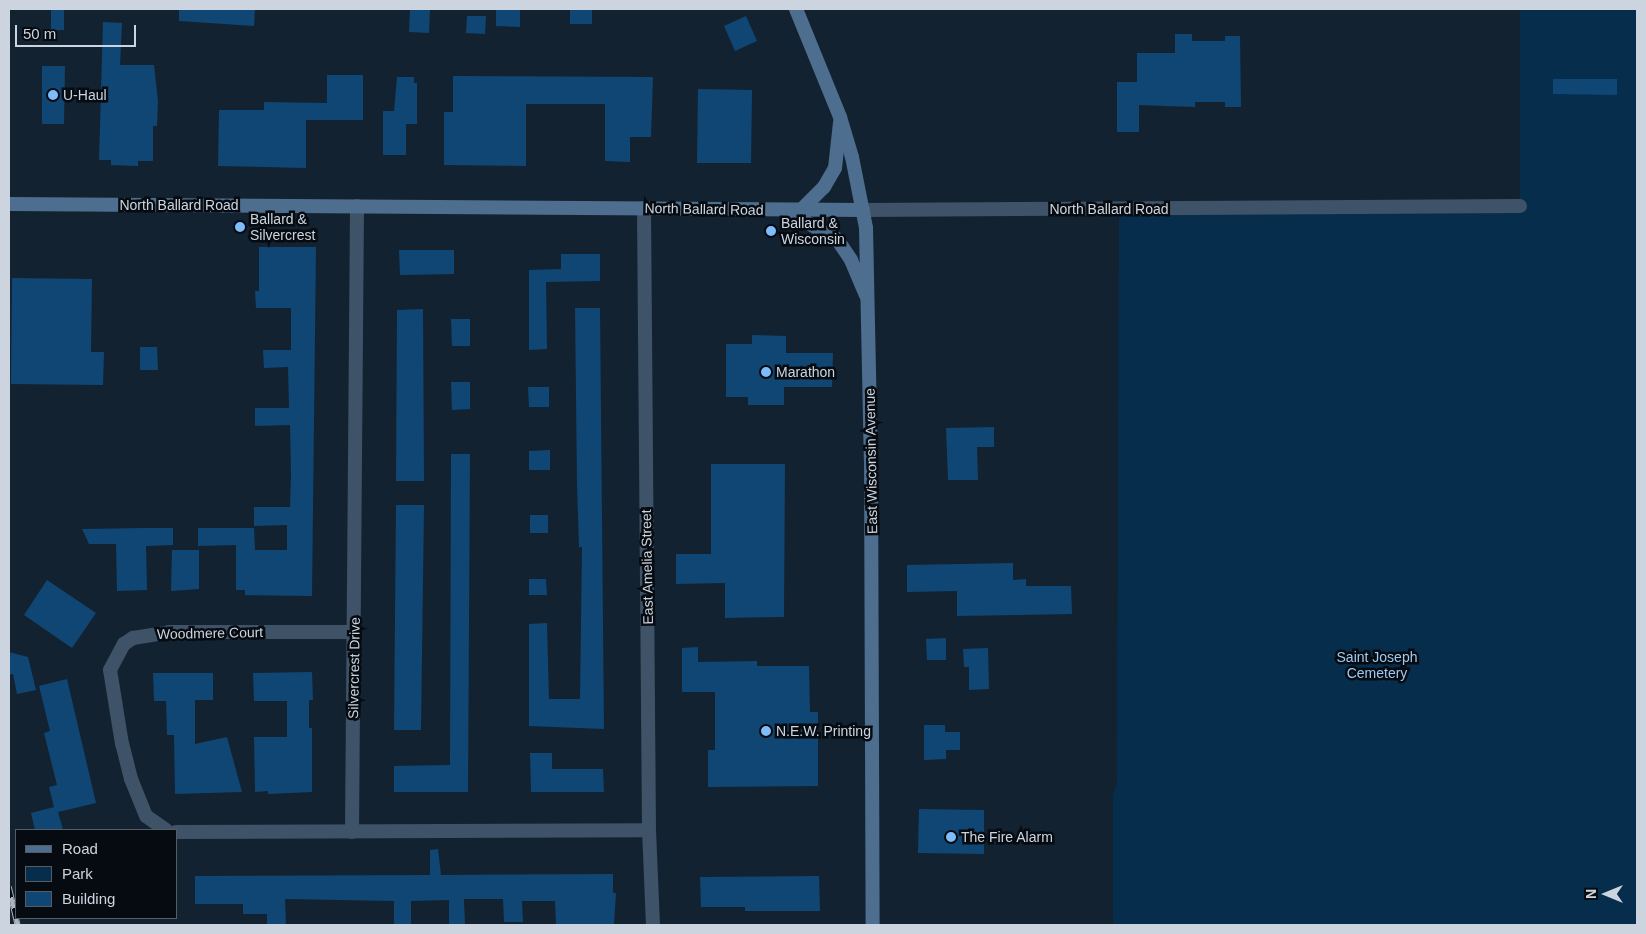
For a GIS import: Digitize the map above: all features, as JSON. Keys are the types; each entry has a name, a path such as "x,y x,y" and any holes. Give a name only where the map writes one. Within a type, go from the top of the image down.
{"main road":[{"name":"East Wisconsin Avenue","path":"796,9 840,118 863,210 868,302 873,925"},
{"path":"801,210 824,187 835,168 840,118"},
{"name":"North Ballard Road","path":"9,204 863,210"},
{"path":"783,210 837,239 851,260 868,302"}],"street":[{"name":"Silvercrest Drive","path":"352,832 357,206"},
{"name":"North Ballard Road","path":"863,210 1520,206"},
{"name":"East Amelia Street","path":"644,208 649,830 653,925"},
{"name":"Woodmere Court","path":"165,829 146,816 131,779 122,744 110,670 124,644 133,638 169,632 355,632"},
{"path":"178,832 649,830"}],"green space":[{"name":"Saint Joseph Cemetery","path":"1520,9 1637,9 1637,925 1113,925 1113,795 1117,783 1119,209 1520,206"}],"building":[{"path":"51,9 64,9 64,30 51,30"},
{"path":"179,9 255,9 254,26 179,21"},
{"path":"410,9 430,9 429,33 409,32"},
{"path":"496,9 520,9 520,27 496,26"},
{"path":"570,9 592,9 592,24 570,24"},
{"path":"467,16 486,16 485,34 466,33"},
{"path":"746,16 757,41 735,51 724,26"},
{"path":"103,22 122,23 120,65 154,65 158,101 157,126 153,126 153,161 138,161 138,166 111,165 111,160 99,160"},
{"path":"1175,34 1192,34 1192,41 1225,41 1225,36 1240,36 1241,107 1225,107 1225,102 1195,102 1195,107 1139,105 1139,132 1117,132 1117,82 1137,82 1137,53 1175,53"},
{"name":"U-Haul","path":"42,66 65,66 64,124 42,124"},
{"path":"327,75 363,75 363,120 306,120 306,168 218,166 219,110 264,110 264,102 327,103"},
{"path":"453,76 653,77 651,137 630,137 630,162 605,161 605,104 526,104 526,166 444,165 444,112 453,112"},
{"path":"397,77 414,77 414,83 417,83 417,124 406,124 406,155 383,155 383,111 394,111"},
{"path":"1553,79 1617,79 1617,95 1553,94"},
{"path":"698,89 752,90 751,163 697,163"},
{"path":"259,247 316,247 312,596 245,595 245,590 236,590 236,545 198,546 198,528 254,528 255,550 287,550 287,525 254,526 254,507 290,507 291,474 290,425 255,426 255,408 289,408 288,367 264,368 263,350 291,350 291,308 256,308 255,291 259,291"},
{"path":"399,250 454,250 454,274 400,275"},
{"path":"561,254 600,254 600,281 546,282 547,349 529,350 529,270 561,269"},
{"path":"12,278 92,279 91,352 104,352 103,385 11,384"},
{"path":"575,308 600,308 604,729 529,726 529,624 547,623 549,699 580,699 582,547 579,547 577,484"},
{"path":"423,309 424,481 396,481 397,310"},
{"path":"451,319 470,319 470,346 452,346"},
{"path":"752,335 786,336 786,353 833,353 832,387 784,387 784,405 748,405 748,397 726,397 726,344 752,344"},
{"path":"140,347 157,347 158,370 140,370"},
{"path":"451,382 470,382 470,409 452,410"},
{"path":"528,387 549,387 549,407 529,407"},
{"path":"994,427 994,447 977,447 978,480 948,480 946,428"},
{"path":"550,450 550,470 529,470 529,451"},
{"path":"451,454 470,454 468,792 394,792 394,766 450,765"},
{"path":"711,464 785,464 784,617 725,618 725,583 676,584 676,554 711,554"},
{"path":"396,505 424,505 421,730 394,730"},
{"path":"530,515 548,515 548,533 530,533"},
{"path":"173,528 173,545 146,546 147,590 117,591 116,544 89,544 82,529"},
{"path":"172,550 199,550 199,589 171,591"},
{"path":"1013,563 1013,580 1026,579 1026,586 1071,586 1072,614 957,616 957,591 907,592 907,565"},
{"path":"529,579 546,579 547,595 529,595"},
{"path":"47,580 96,613 72,648 24,615"},
{"path":"946,638 946,660 927,660 926,639"},
{"path":"698,647 698,662 757,661 757,666 809,666 810,712 818,712 818,786 708,787 708,750 715,750 715,692 682,692 682,648"},
{"path":"988,648 989,689 969,690 969,667 964,667 963,649"},
{"path":"9,652 28,657 36,690 17,694 13,674 9,675"},
{"path":"312,672 313,700 309,700 309,728 312,728 312,792 268,794 268,791 255,792 254,737 287,737 287,701 254,701 253,673"},
{"path":"153,673 213,673 213,700 195,700 195,744 227,737 242,792 175,794 174,735 167,735 166,701 154,701"},
{"path":"67,679 96,803 58,812 63,829 35,829 31,813 54,807 49,787 57,785 44,733 50,731 39,686"},
{"path":"924,725 945,725 945,732 960,732 960,750 946,750 946,759 924,760"},
{"path":"530,753 552,753 552,769 603,769 604,792 531,792"},
{"name":"The Fire Alarm","path":"919,809 984,810 984,854 918,853"},
{"path":"438,849 441,875 613,874 613,893 616,893 614,924 556,925 555,901 522,901 523,922 504,922 503,899 464,899 465,925 449,925 449,900 411,901 411,925 394,925 394,901 285,899 286,925 267,925 267,914 243,914 243,904 195,904 195,876 430,875 430,850"},
{"path":"819,876 820,911 745,911 745,907 701,907 700,877"}],"railway":[{"path":"9,887 15,912"},
{"path":"17,919 18,925"}],"place":[{"name":"U-Haul","path":"53,95"},
{"name":"Ballard & Silvercrest","path":"240,227"},
{"name":"Ballard & Wisconsin","path":"771,231"},
{"name":"Marathon","path":"766,372"},
{"name":"N.E.W. Printing","path":"766,731"},
{"name":"The Fire Alarm","path":"951,837"}]}
